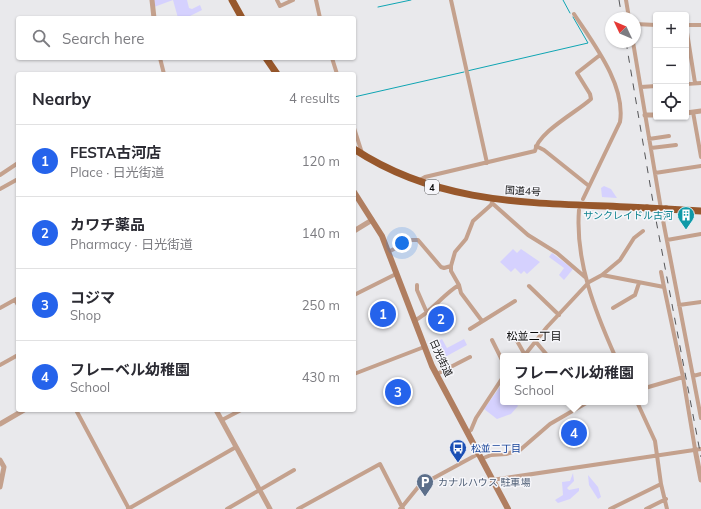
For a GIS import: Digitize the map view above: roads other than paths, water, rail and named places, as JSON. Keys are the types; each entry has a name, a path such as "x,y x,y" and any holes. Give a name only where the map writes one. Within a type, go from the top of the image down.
{"highway":[{"path":"232,0 241,16"},
{"path":"267,60 276,72"},
{"name":"国道4号","path":"356,150 391,171 417,182 493,201 701,211"}],"main road":[{"name":"日光街道","path":"356,195 372,220 388,252 424,347 437,374 479,457 508,509"}],"street":[{"path":"152,0 154,16"},
{"path":"277,0 280,6 293,0"},
{"path":"316,0 320,16"},
{"path":"451,0 487,163"},
{"path":"626,0 628,12"},
{"path":"574,14 600,55 622,104 622,112 615,133 583,199"},
{"path":"641,24 653,25"},
{"path":"689,26 701,25"},
{"path":"689,45 695,83"},
{"path":"634,48 667,240 701,418"},
{"path":"417,182 420,178 534,152 536,146 566,118 591,100 590,94 577,73 600,55"},
{"path":"160,60 164,72"},
{"path":"333,60 336,72"},
{"path":"689,84 701,83"},
{"path":"641,87 653,86"},
{"path":"689,113 701,111"},
{"path":"693,112 701,157"},
{"path":"645,115 653,114"},
{"path":"356,136 363,155"},
{"path":"649,139 669,136"},
{"path":"651,148 676,145"},
{"path":"536,146 544,150 589,186"},
{"path":"0,175 16,164"},
{"path":"655,173 701,166"},
{"path":"0,189 16,180"},
{"path":"482,321 461,293 460,285 451,271 451,266 455,252 466,239 473,221 493,201 528,235 557,253 585,277"},
{"path":"579,210 578,233 585,277 614,353"},
{"path":"356,230 372,220"},
{"path":"527,353 559,314 595,278 602,275 620,260 634,238 643,231"},
{"path":"667,240 701,234"},
{"path":"388,252 412,240 418,240 441,267 444,268 451,266"},
{"path":"661,272 683,377 701,480"},
{"path":"356,294 396,274"},
{"path":"602,275 664,287"},
{"path":"613,308 635,295 639,283"},
{"path":"417,285 417,290 428,313"},
{"path":"414,321 428,313 452,289 460,285"},
{"path":"529,286 559,314"},
{"path":"0,308 16,299"},
{"path":"470,329 515,301"},
{"path":"679,305 701,302"},
{"path":"513,334 523,353"},
{"path":"492,340 500,356"},
{"path":"536,342 545,353"},
{"path":"356,373 424,347"},
{"path":"0,365 16,356"},
{"path":"437,374 470,357"},
{"path":"694,376 701,374"},
{"path":"648,387 683,377"},
{"path":"467,433 471,430 476,418 500,381"},
{"path":"298,509 380,464 402,508 419,486 479,457 506,454 520,450 550,424 583,405"},
{"path":"638,405 656,441 661,484 666,499 667,509"},
{"path":"0,424 21,412"},
{"path":"77,412 129,509 236,447"},
{"path":"217,412 270,509"},
{"path":"222,420 237,412"},
{"path":"492,480 701,449"},
{"path":"0,460 4,467 0,487"},
{"path":"227,509 294,470"},
{"path":"610,509 661,484"},
{"path":"646,509 666,499"}],"waterway":[{"path":"378,7 411,0"},
{"path":"563,0 570,13"},
{"path":"467,71 588,43 573,17"},
{"path":"356,97 464,72"}],"railway":[{"path":"619,0 621,12"},
{"path":"627,48 656,220 701,457"}],"place":[{"name":"サンクレイドル古河","path":"686,230"},
{"name":"FESTA古河店","path":"383,314"},
{"name":"カワチ薬品","path":"441,319"},
{"name":"コジマ","path":"398,392"},
{"name":"フレーベル幼稚園","path":"574,433"},
{"name":"松並二丁目","path":"458,463"},
{"name":"カナルハウス 駐車場","path":"425,497"}],"district":[{"name":"松並二丁目","path":"534,336"}]}
